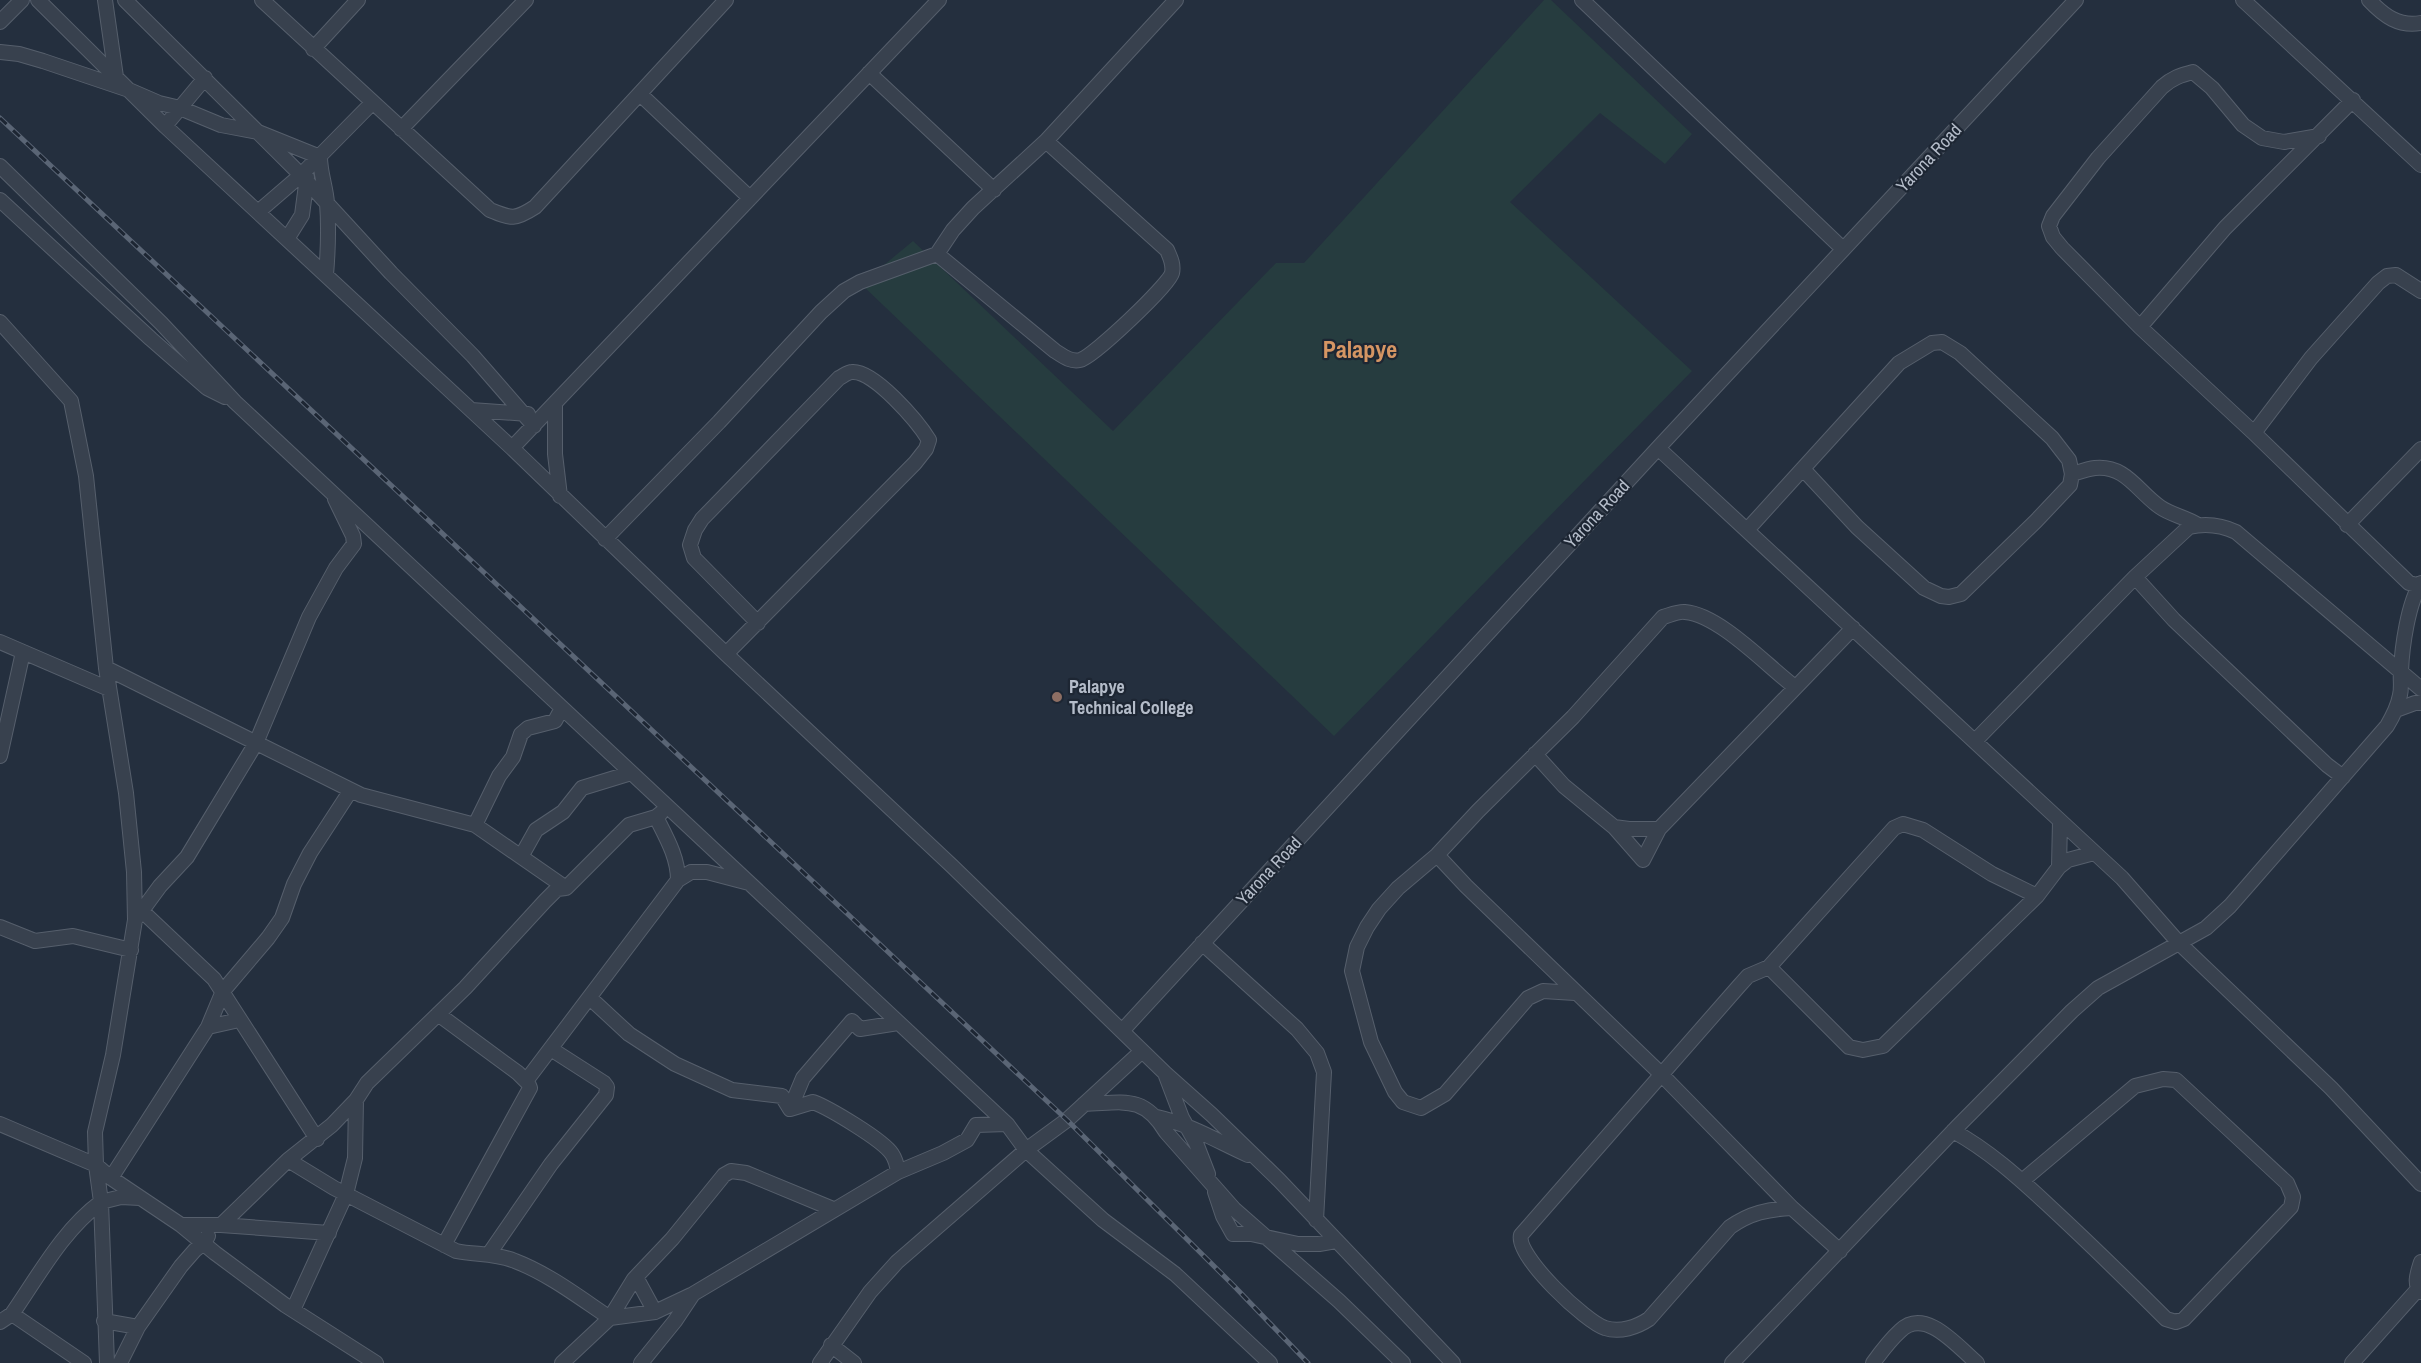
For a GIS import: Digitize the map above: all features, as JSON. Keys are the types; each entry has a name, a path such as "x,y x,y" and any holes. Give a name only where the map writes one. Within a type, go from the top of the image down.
{"street":[{"path":"0,22 22,0"},
{"path":"38,0 165,126 512,448 1258,1160 1453,1363"},
{"path":"105,0 116,77"},
{"path":"125,0 258,132 305,175 391,273 473,356 534,426"},
{"path":"262,0 490,210 511,218 522,215 535,207 726,0"},
{"path":"313,49 358,0"},
{"path":"401,129 526,0"},
{"path":"512,448 939,0"},
{"path":"605,539 719,422 821,312 844,291 860,282 937,255 966,215 1046,141 1176,0"},
{"path":"1582,0 1844,249"},
{"name":"Yarona Road","path":"1122,1031 1658,448 2076,0"},
{"path":"2369,0 2378,10 2394,21 2409,25 2421,23"},
{"path":"2246,1 2421,165"},
{"path":"0,52 19,54 43,61 129,90 159,103 180,108 221,125 258,132 320,157"},
{"path":"1740,1360 1953,1131 2046,1036 2098,988 2206,928 2230,906 2387,726 2396,710 2401,692 2405,632 2420,585 2412,585 2140,327 2062,248 2053,237 2049,226 2053,216 2098,158 2171,79 2193,72 2212,88 2243,125 2262,138 2284,142 2319,136"},
{"path":"869,73 994,189"},
{"path":"165,126 205,78"},
{"path":"640,94 750,198"},
{"path":"2140,327 2225,228 2319,136 2352,100"},
{"path":"258,212 305,175 372,103"},
{"path":"937,255 1054,351 1072,360 1085,358 1138,312 1172,274 1172,263 1167,250 1046,141"},
{"path":"320,157 320,174 327,202 329,243 326,275"},
{"path":"0,166 187,351 235,402 1007,1124 1026,1150 1103,1220 1175,1274 1270,1363"},
{"path":"287,239 302,214 305,175"},
{"path":"0,200 207,387 235,402"},
{"path":"2254,433 2311,358 2378,283 2387,276 2396,275 2421,291"},
{"path":"0,322 71,401 86,476 106,668 126,794 138,915 113,1055 94,1132 101,1202 107,1363"},
{"path":"1747,530 1899,363 1924,347 1942,342 1960,353 2052,438 2069,460 2072,474 2070,485 2036,521 1960,594 1949,597 1924,588 1857,527 1803,469"},
{"path":"169,354 187,351"},
{"path":"726,654 758,623 915,463 926,449 929,440 914,418 884,390 862,374 851,372 839,378 723,496 694,530 690,545 694,558 758,623"},
{"path":"471,410 524,414 551,408"},
{"path":"551,408 560,496"},
{"path":"1658,448 2122,878 2179,943 2331,1088 2421,1184"},
{"path":"2347,525 2421,449"},
{"path":"2072,474 2100,468 2109,468 2124,474 2136,483 2146,497 2163,510 2198,525"},
{"path":"138,915 187,856 256,743 309,617 336,567 354,544 332,491"},
{"path":"1975,741 2135,578 2190,527 2198,525 2215,525 2236,532 2421,689"},
{"path":"2135,578 2174,620 2327,765 2343,777"},
{"path":"1575,993 1543,991 1528,998 1441,1098 1421,1108 1403,1102 1387,1080 1371,1042 1352,971 1357,947 1379,909 1398,888 1437,855 1574,717 1663,617 1684,611 1707,618 1722,627 1795,687"},
{"path":"1535,754 1564,786 1614,827 1643,860 1659,829 1853,628"},
{"path":"0,642 109,689"},
{"path":"0,756 23,652"},
{"path":"106,668 361,795 476,825 522,855 566,888"},
{"path":"2396,710 2421,703"},
{"path":"476,825 499,776 513,757 521,734 528,728 555,722 562,708"},
{"path":"522,855 536,830 563,812 582,788 631,773"},
{"path":"111,1178 208,1027 223,991 282,918 294,884 310,853 351,790"},
{"path":"120,1363 138,1327 181,1266 204,1243 217,1225 288,1160 317,1139 356,1100 367,1083 384,1065 438,1014 557,889 566,888 629,825 656,817 669,808"},
{"path":"656,817 670,845 678,880"},
{"path":"2059,867 2060,821"},
{"path":"1792,1208 1757,1212 1730,1227 1641,1324 1616,1330 1604,1328 1551,1286 1522,1249 1521,1235 1660,1073 1748,976 1769,967 1894,828 1903,824 1923,830 1992,874 2037,896"},
{"path":"1614,827 1659,829"},
{"path":"1769,967 1849,1047 1863,1050 1883,1046 1984,945 2037,896 2059,867 2068,860 2094,853"},
{"path":"1437,855 1466,886 1555,970 1575,993 1660,1073 1792,1208 1840,1251"},
{"path":"526,1081 678,880 691,872 707,872 749,884"},
{"path":"138,915 202,966 223,991 238,1020 317,1139"},
{"path":"0,927 35,942 73,936 130,950"},
{"path":"1202,943 1297,1029 1317,1053 1324,1072 1316,1220"},
{"path":"590,998 629,1034 675,1064 732,1090 782,1096 790,1109"},
{"path":"438,1014 518,1073 530,1088 444,1245"},
{"path":"208,1027 238,1020"},
{"path":"790,1109 803,1078 852,1021 860,1029 898,1023"},
{"path":"489,1254 551,1164 606,1095 607,1088 604,1083 551,1049"},
{"path":"820,1363 870,1292 897,1262 1026,1150 1084,1104 1142,1051"},
{"path":"1166,1074 1223,1216 1233,1234 1251,1234 1298,1244 1336,1241"},
{"path":"1953,1131 1976,1144 2022,1182 2092,1245 2166,1319 2176,1322 2184,1319 2290,1207 2293,1197 2287,1184 2176,1080 2163,1078 2135,1086 2022,1182"},
{"path":"293,1310 346,1194 355,1158 356,1100"},
{"path":"1084,1104 1126,1101 1142,1105 1158,1117 1189,1128 1258,1160"},
{"path":"790,1109 813,1102 830,1110 884,1145 897,1162 898,1172"},
{"path":"1158,1117 1166,1132 1234,1209 1270,1238 1403,1363"},
{"path":"0,1124 96,1165 111,1178 181,1225 293,1310 376,1363"},
{"path":"288,1160 346,1194 456,1251 477,1255 489,1254 516,1261 566,1288 610,1318 654,1312 693,1294 898,1172 967,1140 976,1125 1007,1124"},
{"path":"562,1363 610,1318 636,1277 672,1239 724,1175 731,1171 739,1170 833,1209"},
{"path":"0,1322 12,1314 71,1230 85,1214 101,1202 121,1197 142,1198"},
{"path":"181,1225 217,1225 329,1233"},
{"path":"2352,1363 2420,1291 2416,1277 2421,1262"},
{"path":"636,1277 654,1312"},
{"path":"641,1363 675,1321 693,1294"},
{"path":"12,1314 84,1363"},
{"path":"104,1321 138,1327"},
{"path":"1873,1363 1901,1329 1913,1323 1924,1323 1933,1327 1977,1363"},
{"path":"831,1345 854,1363"}],"green space":[{"path":"1544,0 1551,0 1692,134 1665,164 1600,113 1510,202 1692,371 1334,736 861,284 913,241 1113,431 1276,263 1304,263"}],"railway":[{"path":"0,118 1067,1120 1308,1363"}],"place":[{"name":"Palapye Technical College","path":"1057,697"}],"district":[{"name":"Palapye","path":"1360,350"}]}
